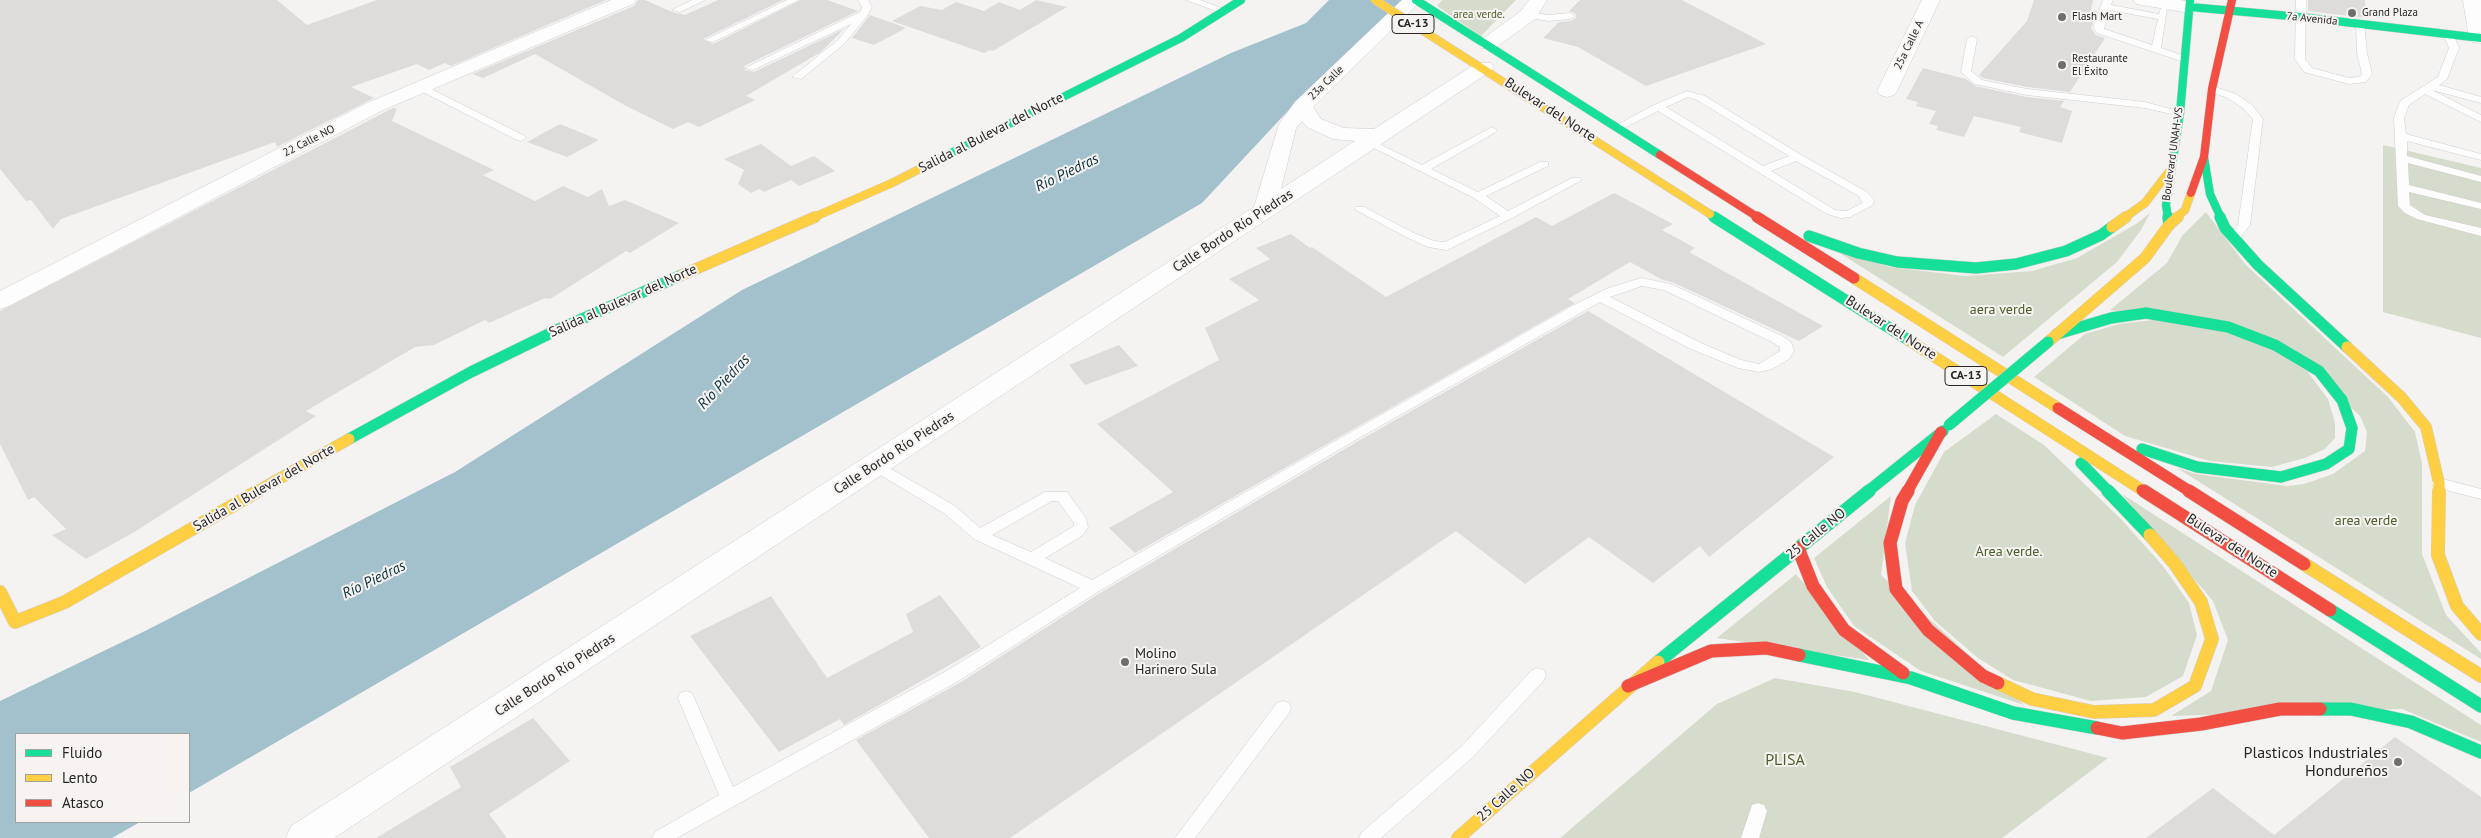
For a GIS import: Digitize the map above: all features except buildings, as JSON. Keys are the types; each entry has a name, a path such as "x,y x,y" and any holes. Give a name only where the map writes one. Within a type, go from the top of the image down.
{"main road":[{"name":"Salida al Bulevar del Norte","path":"7,624 65,602 308,461 471,372 559,329 892,182 1181,38 1241,0"},
{"name":"Bulevar del Norte","path":"1375,0 1450,48 1484,50 1618,128 2481,676"},
{"name":"Bulevar del Norte","path":"1415,0 1484,50 2045,426 2481,706"},
{"name":"Boulevard UNAH-VS","path":"2169,225 2185,210 2204,157 2212,89 2232,0"},
{"name":"Boulevard UNAH-VS","path":"2169,225 2166,205 2180,113 2190,4"},
{"name":"7a Avenida","path":"2190,4 2230,12 2301,17 2448,34 2478,32"},
{"path":"2204,157 2210,194 2225,228 2258,265 2402,398 2426,427 2439,483 2438,556 2457,606 2481,634"},
{"path":"1738,204 1814,238 1858,253 1897,262 1976,268 2016,264 2058,254 2101,235 2145,203 2171,169"},
{"name":"25 Calle NO","path":"1458,838 1628,686 1945,429 2129,274 2145,258 2169,225"},
{"path":"2057,334 2111,318 2146,314 2179,317 2228,327 2275,345 2319,371 2342,400 2352,428 2349,449 2326,464 2280,477 2197,467 2106,438"},
{"path":"1945,429 1902,500 1890,543 1896,590 1928,630 1983,676 2032,699 2094,712 2154,710 2196,686 2212,640 2201,602 2175,564 2136,518 2045,426"},
{"path":"1798,548 1813,586 1844,630 1911,678"},
{"path":"0,592 7,624"},
{"path":"1628,686 1711,651 1766,648 1911,678 2014,713 2122,733 2201,724 2280,709 2351,709 2411,722 2481,752"}],"street":[{"name":"22 Calle NO","path":"0,301 374,107 627,0"},
{"name":"23a Calle","path":"1373,139 1341,134 1314,123 1302,106 1415,0"},
{"name":"25a Calle A","path":"1887,91 1931,0"},
{"name":"7a Avenida","path":"2142,0 2164,11 2190,4"},
{"path":"2472,0 2478,32"},
{"path":"1484,50 1533,7"},
{"name":"Calle Bordo Río Piedras","path":"304,838 1373,139 1484,50"},
{"path":"1264,211 1286,128 1302,106"}],"lane":[{"path":"677,10 700,0"},
{"path":"710,40 794,0"},
{"path":"797,77 841,42 864,14 867,7 864,0"},
{"path":"1191,0 1224,11"},
{"path":"2301,0 2300,59 2308,70 2349,80 2362,80 2367,74 2362,53 2361,24"},
{"path":"2156,50 2164,11 2107,3 2098,27 2100,31 2156,50 2184,59"},
{"path":"1533,7 1548,18 1570,16"},
{"path":"750,68 864,14"},
{"path":"2448,34 2453,42 2454,52 2442,79 2404,103 2399,118 2404,206 2420,217 2481,232"},
{"path":"1972,39 1966,72 1979,82 2027,92 2145,105 2180,113"},
{"path":"421,87 521,138"},
{"path":"2429,88 2481,100"},
{"path":"2429,88 2481,119"},
{"path":"2212,89 2232,96 2248,106 2258,119 2244,225 2234,238"},
{"path":"1618,128 1658,107 1687,94 1701,98 1797,157 1864,194 1868,200 1867,205 1850,214 1841,216 1831,212 1658,107"},
{"path":"1422,169 1492,130"},
{"path":"2401,136 2481,157"},
{"path":"1373,139 1422,169 1478,196 1508,216"},
{"path":"1764,170 1797,157"},
{"path":"2401,158 2481,179"},
{"path":"1478,196 1544,164"},
{"path":"1360,209 1410,235 1432,244 1447,246 1576,180"},
{"path":"2403,187 2481,206"},
{"path":"661,838 729,798 954,674 1093,587 1362,430 1576,309 1601,297 1631,284 1654,283 1685,295 1777,340 1786,345 1787,351 1784,356 1767,366 1759,368 1738,364 1696,346 1601,297"},
{"path":"874,466 950,510 979,535 1093,587"},
{"path":"2439,483 2481,494"},
{"path":"979,535 1050,496 1062,496 1081,522 1081,527 1078,531 1032,559"},
{"path":"1368,838 1467,752 1538,675"},
{"path":"686,698 729,798"},
{"path":"1184,838 1282,708"},
{"path":"1750,838 1758,810"}],"green space":[{"name":"area verde.","path":"1442,0 1516,0 1481,36 1437,6"},
{"path":"2383,145 2481,168 2481,338 2383,312"},
{"name":"area verde","path":"2206,212 2245,264 2388,397 2415,432 2422,463 2422,554 2446,615 2481,653 2481,659 2177,468 2196,474 2287,486 2304,484 2333,474 2365,451 2367,432 2360,416 2275,338 2110,310 2167,263 2182,236"},
{"name":"aera verde","path":"2150,213 2141,230 2117,262 2003,357 1838,252 1890,267 1965,276 2032,271 2077,258 2136,224"},
{"path":"2153,320 2225,332 2267,347 2307,371 2328,399 2335,423 2335,438 2325,449 2305,458 2272,467 2210,461 2125,436 2034,377 2085,334 2119,324"},
{"name":"Area verde.","path":"1996,414 2044,445 2121,519 2163,566 2189,603 2197,635 2183,676 2146,697 2091,701 2013,680 1978,658 1935,621 1912,591 1905,543 1915,505 1944,452"},
{"path":"2122,494 2481,725 2481,742 2402,709 2171,716 2211,691 2228,640 2213,601"},
{"path":"1891,496 1881,575 2024,705 1921,671 1854,626 1827,587 1814,558"},
{"path":"1796,574 1869,660 1717,638"},
{"name":"PLISA","path":"1775,678 1855,692 2108,758 2002,838 1560,838 1717,704"}],"water":[{"name":"Río Piedras","path":"1329,0 1403,0 1285,114 1202,203 190,792 190,733 15,733 15,823 138,823 112,838 0,838 0,701 147,630 455,472 742,290 1231,53 1306,23"}],"traffic: fast":[{"path":"947,155 1181,38 1241,0"},
{"path":"1416,0 1660,155"},
{"path":"2169,225 2166,205 2180,113 2190,0"},
{"path":"2190,7 2301,17 2481,38"},
{"path":"2204,157 2210,194 2225,228 2258,265 2347,347"},
{"path":"1710,214 1910,341"},
{"path":"1809,236 1858,253 1897,262 1976,268 2016,264 2066,251 2101,235 2112,227"},
{"path":"349,439 471,372 559,329 682,275"},
{"path":"2057,334 2111,318 2146,313 2228,327 2275,345 2319,371 2342,400 2352,428 2349,449 2326,464 2281,477 2197,467 2142,449"},
{"path":"1949,425 2048,342"},
{"path":"1658,662 1943,431"},
{"path":"2081,463 2150,535"},
{"path":"2330,610 2481,706"},
{"path":"1799,655 1911,678 2013,713 2097,728"},
{"path":"2320,709 2351,709 2411,722 2481,752"}],"traffic: slow":[{"path":"1375,0 1450,48"},
{"path":"1450,48 1710,214"},
{"path":"682,275 892,183 947,155"},
{"path":"2112,227 2145,203 2171,169"},
{"path":"2048,342 2145,258 2169,225 2185,210 2191,193"},
{"path":"1854,278 2058,408"},
{"path":"1910,341 2142,490"},
{"path":"2347,347 2402,398 2426,427 2439,483 2438,555 2457,606 2481,634"},
{"path":"0,592 15,622 65,602 349,439"},
{"path":"1998,683 2032,699 2094,712 2154,710 2195,686 2212,639 2201,602 2175,564 2150,535"},
{"path":"2304,564 2481,676"},
{"path":"1458,838 1658,662"}],"traffic: jam":[{"path":"2191,193 2204,157 2212,89 2232,0"},
{"path":"1660,155 1854,278"},
{"path":"2058,408 2304,564"},
{"path":"1941,432 1902,501 1890,543 1896,589 1928,630 1983,676 1998,683"},
{"path":"2142,490 2330,610"},
{"path":"1798,548 1813,586 1844,630 1903,673"},
{"path":"1628,686 1711,651 1766,648 1799,655"},
{"path":"2097,728 2122,733 2201,724 2280,709 2320,709"}],"place":[{"name":"Grand Plaza","path":"2352,13"},
{"name":"Flash Mart","path":"2062,17"},
{"name":"Restaurante El Éxito","path":"2062,65"},
{"name":"Molino Harinero Sula","path":"1125,662"},
{"name":"Plasticos Industriales Hondureños","path":"2398,762"}]}
